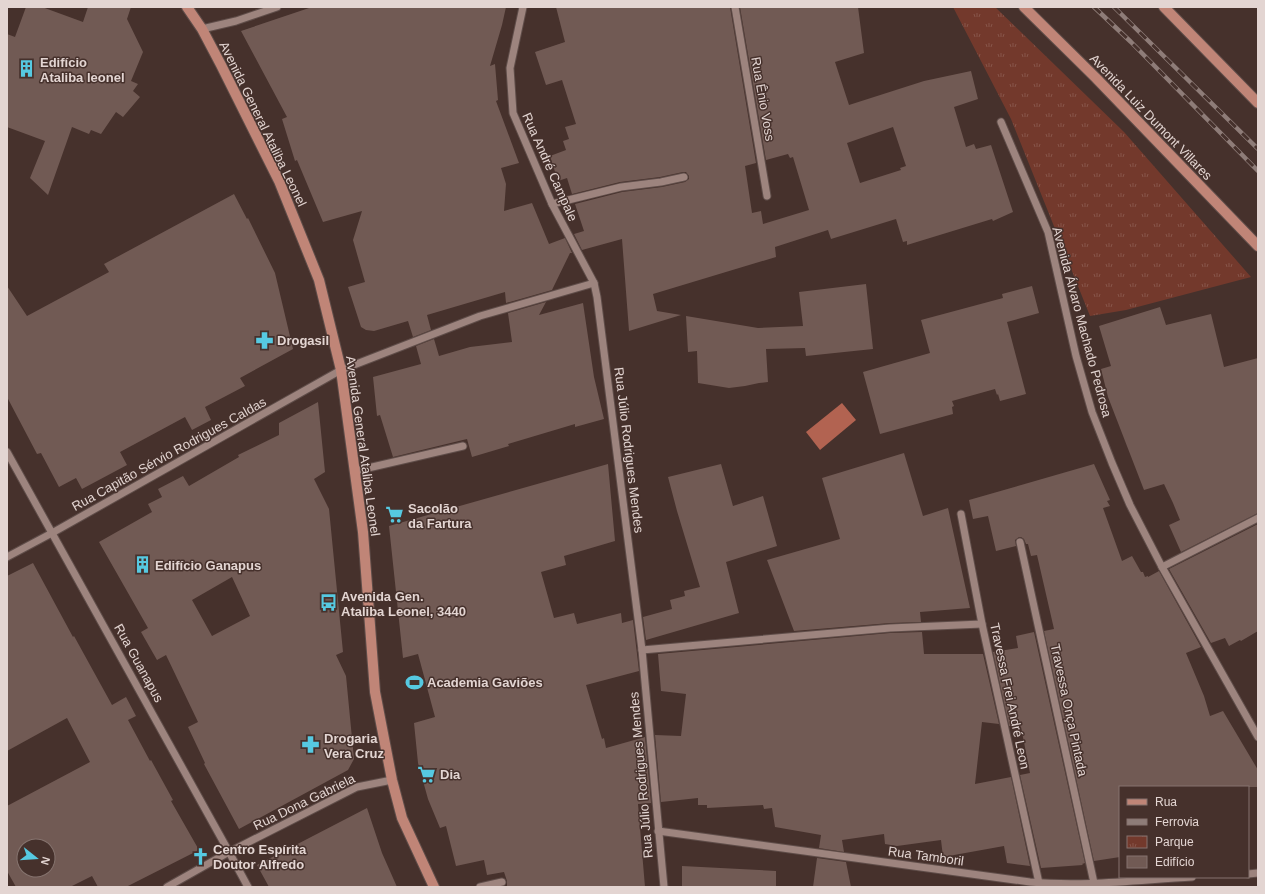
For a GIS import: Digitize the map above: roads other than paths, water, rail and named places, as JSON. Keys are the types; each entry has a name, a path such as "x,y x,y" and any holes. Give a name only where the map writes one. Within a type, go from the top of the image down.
{"main road":[{"name":"Avenida General Ataliba Leonel","path":"187,7 202,29 250,121 279,181 319,280 341,370 355,471 363,532 375,692 392,780 402,818 434,887"},
{"name":"Avenida Luiz Dumont Villares","path":"1024,7 1096,78 1258,246"},
{"path":"1164,7 1258,103"}],"street":[{"path":"202,29 236,21 277,7"},
{"name":"Rua André Campale","path":"523,7 510,68 512,113 552,204 594,283"},
{"name":"Rua Ênio Voss","path":"735,7 767,196"},
{"name":"Avenida Álvaro Machado Pedrosa","path":"1001,122 1048,232 1076,356 1092,412 1112,463 1127,498 1162,568 1258,737"},
{"path":"552,204 621,187 661,182 684,177"},
{"path":"341,370 480,316 594,283"},
{"name":"Rua Júlio Rodrigues Mendes","path":"594,283 642,650 664,887"},
{"name":"Rua Capitão Sérvio Rodrigues Caldas","path":"7,557 341,370"},
{"path":"355,471 463,446"},
{"name":"Rua Guanapus","path":"7,452 230,852 248,887"},
{"name":"Travessa Frei André Leon","path":"961,514 982,624 1039,883"},
{"path":"1162,568 1258,518"},
{"name":"Travessa Onça Pintada","path":"1020,542 1094,883"},
{"path":"642,650 890,628 982,624"},
{"name":"Rua Dona Gabriela","path":"167,887 230,852 357,787 392,780"},
{"name":"Rua Tamboril","path":"658,831 1039,883 1094,883 1176,878"},
{"path":"480,887 502,882"}],"railway":[{"path":"1094,7 1131,42 1258,171"},
{"path":"1114,7 1258,149"}],"place":[{"name":"Edifício Ataliba leonel","path":"27,69"},
{"name":"Drogasil","path":"264,340"},
{"name":"Sacolão da Fartura","path":"395,515"},
{"name":"Edifício Ganapus","path":"142,565"},
{"name":"Avenida Gen. Ataliba Leonel, 3440","path":"328,603"},
{"name":"Academia Gaviões","path":"414,682"},
{"name":"Drogaria Vera Cruz","path":"311,745"},
{"name":"Dia","path":"427,774"},
{"name":"Centro Espírita Doutor Alfredo","path":"200,856"}]}
